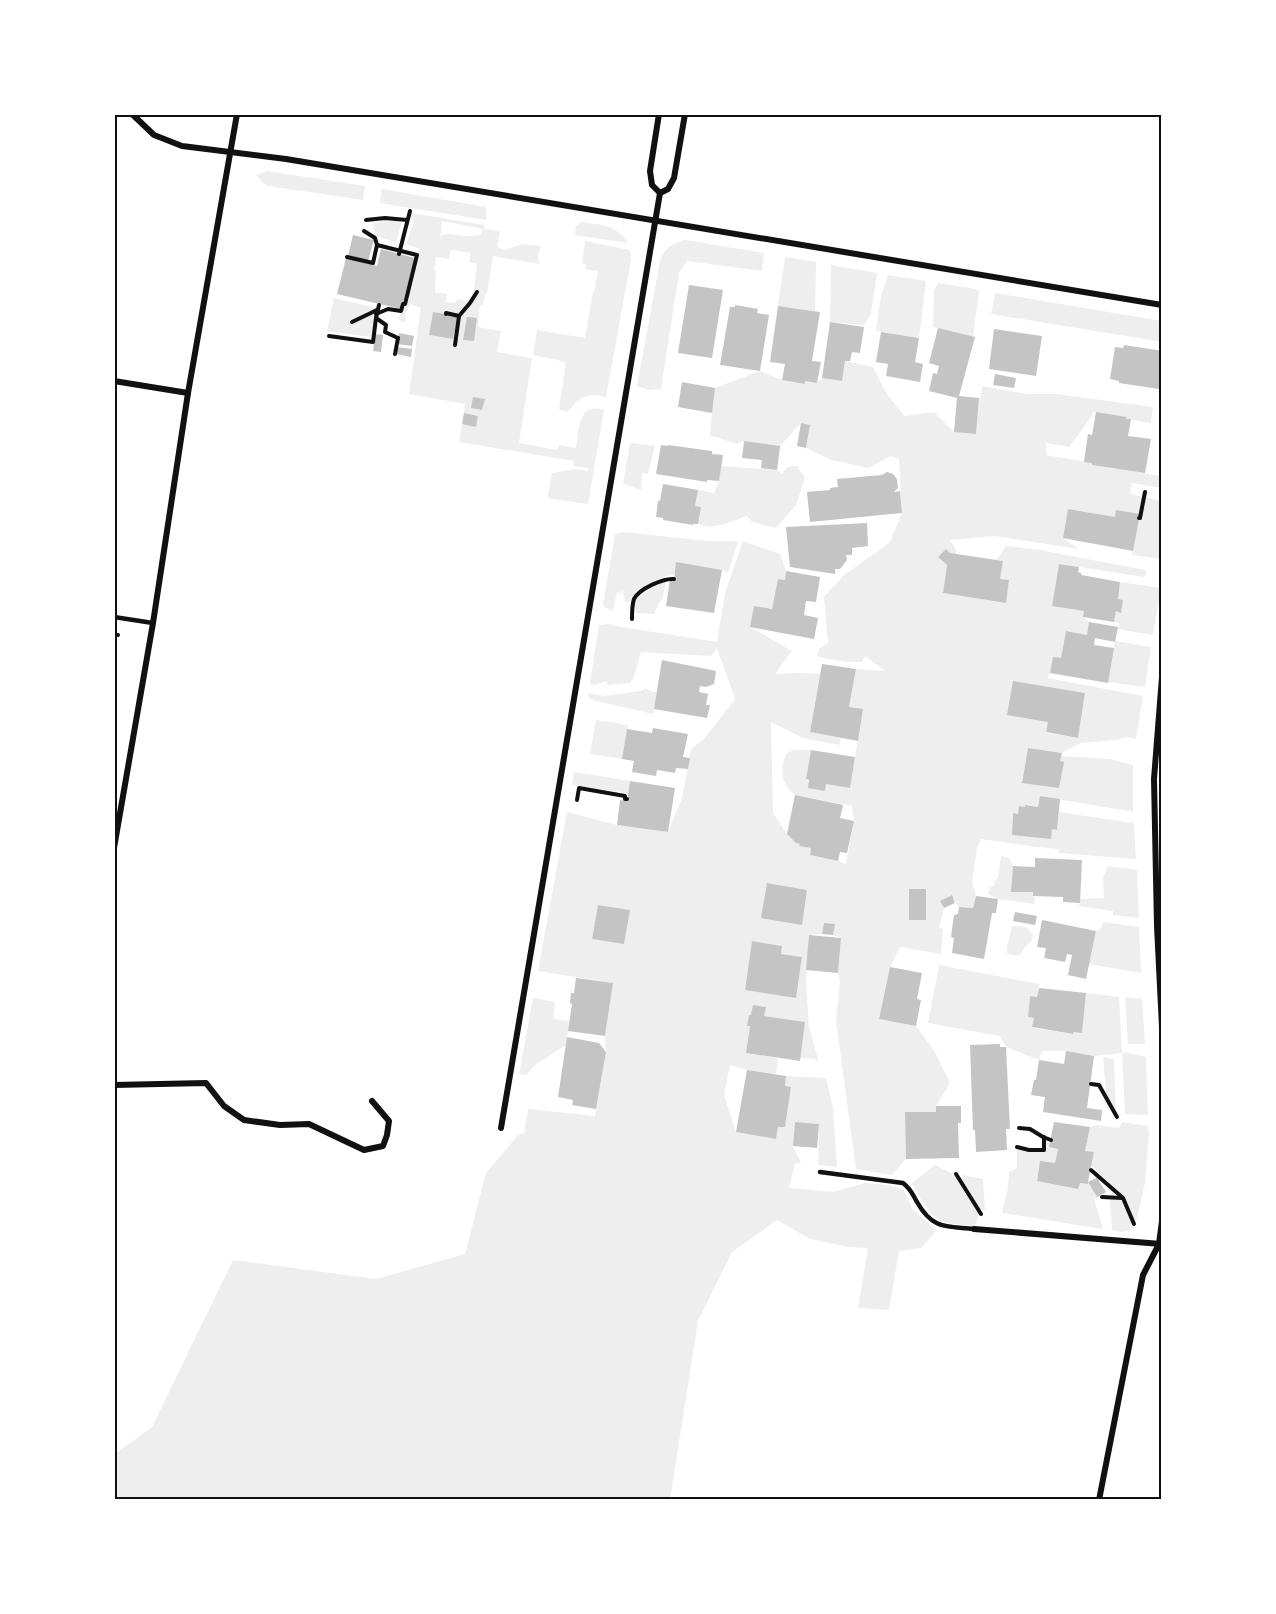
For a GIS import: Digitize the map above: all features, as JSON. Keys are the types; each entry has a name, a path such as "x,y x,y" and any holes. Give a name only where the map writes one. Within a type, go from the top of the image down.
{"street":[{"path":"132,114 154,135 182,146 297,160 1162,305"},
{"path":"114,848 153,623 188,393 237,114"},
{"path":"659,114 650,171 652,185 660,193"},
{"path":"660,193 668,189 674,178 685,114"},
{"path":"501,1128 660,193"},
{"path":"114,381 188,393"},
{"path":"1162,677 1154,779 1156,926 1162,1027"},
{"path":"114,1085 206,1083 224,1106 244,1120 280,1125 309,1124 364,1150 383,1146 387,1135 389,1122 372,1101"},
{"path":"1099,1500 1143,1275 1160,1244 1162,1221"},
{"path":"974,1229 1160,1244"}],"lane":[{"path":"114,617 153,623"},
{"path":"820,1172 903,1183 911,1189 927,1217 939,1225 974,1229"}],"path":[{"path":"399,252 410,211"},
{"path":"366,220 385,218 407,220"},
{"path":"347,257 373,263 378,245 375,238 364,231"},
{"path":"352,321 388,309 401,311 405,304 417,255 378,245"},
{"path":"455,345 459,316 477,292"},
{"path":"329,336 373,342 377,312"},
{"path":"377,312 386,325 385,332 398,338 395,354"},
{"path":"446,314 459,316"},
{"path":"1139,518 1145,492"},
{"path":"632,619 633,601 637,595 666,579 674,579"},
{"path":"577,800 579,788 625,796 627,799"},
{"path":"1091,1084 1099,1085 1117,1117"},
{"path":"1019,1128 1030,1129 1051,1140"},
{"path":"1017,1147 1044,1150 1044,1137"},
{"path":"1091,1170 1123,1198 1134,1224"},
{"path":"956,1174 990,1230"},
{"path":"1102,1197 1123,1198"}],"shaded area":[{"path":"267,171 365,186 363,200 268,186 256,175"},
{"path":"382,189 486,207 486,220 380,203"},
{"path":"411,213 484,225 484,229 500,231 497,247 505,250 523,244 541,246 538,255 539,264 493,256 487,294 485,294 483,305 480,305 478,327 501,331 497,352 532,358 519,443 557,450 559,445 576,448 581,419 589,410 604,410 588,504 552,499 548,497 548,494 552,473 574,469 588,471 588,468 573,466 574,461 459,442 462,424 476,426 478,416 464,413 465,404 409,394 421,308 410,304 405,314 406,322 398,318 407,304 420,249 406,244 414,221 410,219","holes":["442,221 483,229 480,235 448,234 442,235 440,239","451,250 471,253 469,262 477,264 474,290 469,301 457,299 456,303 446,302 447,294 435,292 436,257 449,259","433,312 457,316 453,339 429,335"]},
{"path":"385,220 402,222 396,242 375,236 374,223"},
{"path":"581,222 613,229 628,243 575,235 576,226"},
{"path":"685,240 764,253 762,271 687,261 679,273 661,389 648,390 637,386 660,261 670,247"},
{"path":"585,241 630,250 631,260 606,397 593,395 585,397 566,411 559,409 566,362 533,355 537,330 585,338 598,271 585,269 586,264 582,264"},
{"path":"785,257 816,262 815,311 778,306"},
{"path":"831,265 877,273 871,314 864,325 830,322"},
{"path":"888,275 926,281 919,338 876,331 881,296"},
{"path":"938,283 976,289 979,292 973,337 933,327 934,291"},
{"path":"995,293 1162,321 1162,342 991,314"},
{"path":"334,298 376,308 371,337 327,331"},
{"path":"845,361 873,367 885,391 904,416 934,412 954,432 976,434 982,386 1027,394 1056,394 1153,407 1151,423 1093,412 1069,447 1046,443 1046,455 1162,476 1162,488 1132,483 1130,494 1162,501 1162,559 1132,555 1139,515 1115,517 1068,509 1063,538 1079,549 995,536 950,540 956,554 946,549 939,557 947,565 943,593 1005,603 1009,581 1000,579 1003,561 996,560 1006,546 1040,550 1145,570 1147,573 1144,577 1059,564 1052,606 1084,611 1083,617 1089,622 1087,635 1066,631 1061,658 1047,678 1143,696 1136,739 1126,737 1081,743 1062,753 1028,748 1022,782 1059,788 1063,762 1060,761 1061,756 1110,759 1133,765 1133,812 1040,796 1038,807 1019,806 1018,814 1013,813 1012,822 1012,835 1050,839 1052,829 1057,830 1059,812 1134,823 1136,859 1059,853 1059,849 981,839 977,848 972,882 976,896 973,908 959,907 951,895 940,901 944,908 939,927 943,930 941,954 900,947 890,967 879,1019 916,1026 935,1052 950,1083 936,1106 936,1112 905,1113 906,1159 892,1175 856,1169 836,1021 841,938 833,935 834,924 824,923 822,934 809,935 806,983 809,1027 819,1063 815,1059 800,1058 805,1022 764,1016 765,1007 749,1015 747,1026 750,1026 746,1053 778,1058 776,1074 730,1065 724,1095 736,1132 776,1139 778,1127 785,1127 791,1087 785,1086 786,1076 826,1078 833,1108 837,1167 818,1165 819,1124 795,1122 793,1146 801,1163 795,1163 789,1188 833,1192 865,1183 888,1185 904,1190 913,1210 937,1230 921,1248 899,1251 889,1310 858,1308 868,1248 848,1247 810,1239 777,1220 732,1252 698,1321 670,1500 114,1500 114,1455 152,1427 233,1260 376,1279 465,1254 486,1173 518,1135 524,1133 528,1109 595,1116 606,1052 605,1036 613,983 538,971 567,812 617,825 668,832 682,798 691,749 704,739 735,699 717,648 711,656 641,652 630,683 607,685 607,681 596,685 591,684 599,625 609,624 717,642 725,593 743,541 780,554 786,571 785,580 778,579 772,609 754,607 750,627 792,651 775,674 820,674 810,732 841,738 839,745 803,738 771,722 773,813 796,843 811,848 810,855 846,864 854,821 852,806 795,795 784,781 782,771 787,753 794,750 811,750 806,780 825,791 826,784 850,787 863,710 849,707 856,669 885,671 865,656 862,662 840,661 817,656 819,649 828,643 824,597 843,576 890,542 902,513 899,459 891,456 868,468 831,460 806,448 810,425 801,423 780,446 744,441 737,444 710,435 715,388 760,371 782,380 804,384 805,381 817,383 822,378 842,381","holes":["1013,681 1085,693 1078,738 1046,733 1048,722","767,883 807,890 801,925","598,905 629,910 624,943 592,939","752,941 782,946 781,954 802,958 796,997 745,990"]},
{"path":"630,443 655,446 648,474 642,473 641,490 623,483"},
{"path":"721,466 777,470 782,474 787,467 797,466 805,478 796,505 776,528 752,522 747,516 717,526 698,524 701,507 695,506 698,490 714,493 719,481"},
{"path":"623,532 707,541 738,541 728,573 677,563 674,575 649,584 629,602 625,602 623,590 621,593 617,592 613,611 603,604 615,534"},
{"path":"666,580 662,601 654,614 636,613 635,602 639,596"},
{"path":"1120,582 1161,588 1153,635 1118,629 1119,623 1114,622 1116,611 1121,612 1123,600 1118,599"},
{"path":"1115,641 1151,647 1145,687 1108,682"},
{"path":"645,688 657,692 653,714 596,701 589,698 588,693 604,696 641,691"},
{"path":"596,720 628,725 622,759 590,754"},
{"path":"574,772 630,781 628,793 572,785"},
{"path":"1001,856 1009,858 1013,866 1012,891 1033,892 1034,904 998,899 988,894 990,887 995,885 994,882 998,877"},
{"path":"1108,866 1137,870 1139,918 1113,915 1113,911 1079,906 1080,899 1104,898 1103,877"},
{"path":"1103,922 1139,927 1141,973 1089,964 1096,931 1101,928"},
{"path":"1012,926 1026,927 1033,935 1031,942 1020,955 1007,953"},
{"path":"939,965 1039,984 1037,997 1030,996 1028,1017 1034,1018 1033,1028 1072,1034 1073,1032 1082,1033 1086,993 1119,997 1122,1053 1094,1056 1066,1051 1042,1051 1039,1060 1006,1047 1000,1036 928,1023"},
{"path":"1125,997 1142,999 1145,1044 1128,1044"},
{"path":"533,998 555,1002 553,1019 569,1021 566,1045 536,1064 526,1075 519,1074"},
{"path":"1122,1053 1146,1057 1148,1115 1125,1114"},
{"path":"1103,1057 1114,1059 1116,1111 1106,1093"},
{"path":"1122,1122 1148,1126 1149,1133 1145,1183 1137,1218 1134,1220 1125,1198 1091,1165 1094,1153 1085,1151 1090,1127 1097,1125 1119,1128"},
{"path":"1046,1140 1051,1141 1050,1147 1058,1149 1055,1163 1040,1162 1037,1181 1078,1189 1080,1183 1088,1184 1088,1182 1097,1197 1094,1199 1103,1229 1002,1213 1009,1172 1017,1168 1017,1150 1044,1150 1047,1148"},
{"path":"935,1165 953,1174 979,1214 975,1226 941,1221 924,1204 912,1183"},
{"path":"962,1175 983,1179 985,1210 981,1210 963,1181"},
{"path":"1110,1199 1123,1201 1131,1222 1130,1231 1112,1230"}],"building":[{"path":"353,235 374,240 368,261 348,256"},
{"path":"381,249 415,258 401,309 337,294 346,258 377,266"},
{"path":"689,285 723,290 712,358 678,353"},
{"path":"735,305 758,309 757,313 769,315 760,371 720,365 730,307 735,307"},
{"path":"778,306 820,312 812,361 821,362 817,383 805,381 805,384 782,380 785,364 770,362"},
{"path":"433,312 458,316 453,339 429,335"},
{"path":"467,317 477,318 474,341 463,340"},
{"path":"830,322 864,327 860,353 852,352 850,361 845,361 842,381 822,378"},
{"path":"938,328 975,337 959,396 979,398 976,434 954,432 957,398 929,391 933,373 937,374 939,366 929,363"},
{"path":"994,329 1042,336 1036,376 989,369"},
{"path":"881,332 919,338 915,362 923,364 920,382 886,376 888,364 876,362"},
{"path":"399,333 414,336 412,346 397,344"},
{"path":"375,334 383,335 381,352 373,351"},
{"path":"1124,345 1162,351 1159,389 1119,383 1119,381 1110,379 1115,347 1123,348"},
{"path":"397,347 412,349 411,357 396,354"},
{"path":"995,374 1016,378 1014,388 993,385"},
{"path":"682,382 715,388 712,413 678,407"},
{"path":"473,397 485,399 482,410 471,408"},
{"path":"1096,412 1127,417 1126,419 1131,419 1128,436 1151,439 1145,473 1084,462 1088,434 1092,435"},
{"path":"464,413 478,416 476,427 462,424"},
{"path":"801,423 810,425 806,448 797,446"},
{"path":"744,441 780,446 777,470 761,468 762,460 742,458"},
{"path":"661,445 712,451 712,454 723,455 719,481 707,480 707,482 656,474"},
{"path":"887,472 893,474 897,479 898,488 894,492 900,491 902,513 810,522 807,492 838,487 837,479 882,475"},
{"path":"663,484 698,490 695,506 701,507 698,524 663,520 663,518 656,517"},
{"path":"1068,509 1115,517 1116,510 1140,514 1133,551 1063,538"},
{"path":"867,523 868,546 852,548 852,555 846,555 847,560 840,569 835,569 835,574 790,567 786,527"},
{"path":"946,549 950,553 1003,561 1000,579 1009,580 1006,603 943,593 947,565 938,557"},
{"path":"676,562 722,570 714,613 666,606 670,580 674,580"},
{"path":"1059,564 1079,567 1078,572 1081,575 1120,582 1118,599 1123,600 1121,613 1116,611 1114,622 1083,617 1084,611 1052,606"},
{"path":"786,571 820,577 816,602 806,601 804,615 818,618 814,639 750,627 754,606 772,609 778,579 785,580"},
{"path":"1089,622 1118,627 1115,642 1095,638 1094,645 1114,648 1108,683 1050,673 1053,657 1061,658 1066,631 1087,635"},
{"path":"662,660 716,671 714,684 706,687 700,686 699,692 708,694 706,705 710,705 707,718 654,709"},
{"path":"822,664 856,669 849,707 863,709 858,741 810,732"},
{"path":"1013,681 1085,693 1078,738 1046,732 1048,722 1007,715"},
{"path":"653,728 688,734 683,757 690,758 688,769 676,768 675,773 657,770 656,776 632,772 634,761 622,759 627,729 652,733"},
{"path":"1028,748 1062,753 1060,761 1064,762 1059,788 1022,783"},
{"path":"811,750 855,757 850,788 826,784 825,791 808,788 809,780 806,779"},
{"path":"630,781 675,788 668,832 617,825 620,800 627,801"},
{"path":"795,795 843,805 840,818 854,821 847,853 840,852 838,861 810,855 811,848 799,846 800,844 787,834"},
{"path":"1040,796 1060,799 1057,830 1052,829 1051,839 1012,835 1013,813 1018,814 1019,806 1038,807"},
{"path":"1035,858 1082,860 1080,903 1063,902 1063,897 1033,896 1033,892 1011,892 1013,866 1035,867"},
{"path":"767,883 807,890 802,925 761,918"},
{"path":"909,889 926,889 926,920 909,920"},
{"path":"952,895 955,903 944,908 940,901"},
{"path":"976,896 998,899 996,913 992,913 984,959 952,953 954,938 951,937 954,915 958,914 959,907 973,908"},
{"path":"598,905 630,910 624,944 592,939"},
{"path":"1015,912 1037,916 1035,925 1013,921"},
{"path":"1042,920 1096,931 1086,979 1068,975 1072,955 1067,954 1065,962 1044,958 1046,948 1037,947"},
{"path":"824,923 835,924 833,935 822,934"},
{"path":"809,935 841,938 838,973 806,970"},
{"path":"752,941 782,946 781,954 802,957 796,998 745,990"},
{"path":"890,967 922,973 917,999 921,1000 916,1026 879,1019"},
{"path":"576,978 613,983 605,1036 568,1031 572,1004 570,1003 571,993 574,993"},
{"path":"1039,988 1086,993 1082,1033 1073,1032 1073,1034 1032,1027 1034,1018 1028,1017 1030,996 1037,997"},
{"path":"753,1005 766,1007 764,1016 805,1022 800,1061 746,1053 750,1026 747,1026"},
{"path":"567,1037 599,1043 606,1052 596,1109 572,1105 573,1100 558,1097"},
{"path":"1000,1044 1000,1047 1006,1047 1010,1129 1006,1129 1007,1150 976,1152 970,1045"},
{"path":"1066,1051 1094,1056 1087,1108 1102,1110 1101,1121 1043,1112 1045,1097 1031,1095 1039,1060 1064,1064"},
{"path":"747,1070 786,1076 785,1086 791,1087 785,1127 778,1127 776,1139 736,1132"},
{"path":"936,1106 961,1106 961,1123 958,1123 959,1158 906,1159 905,1112 936,1112"},
{"path":"795,1122 819,1124 817,1148 793,1146"},
{"path":"1054,1122 1090,1127 1085,1151 1094,1152 1088,1184 1080,1183 1078,1189 1037,1181 1040,1161 1055,1163 1058,1149 1049,1147"},
{"path":"1097,1178 1106,1192 1097,1197 1088,1182"}]}
